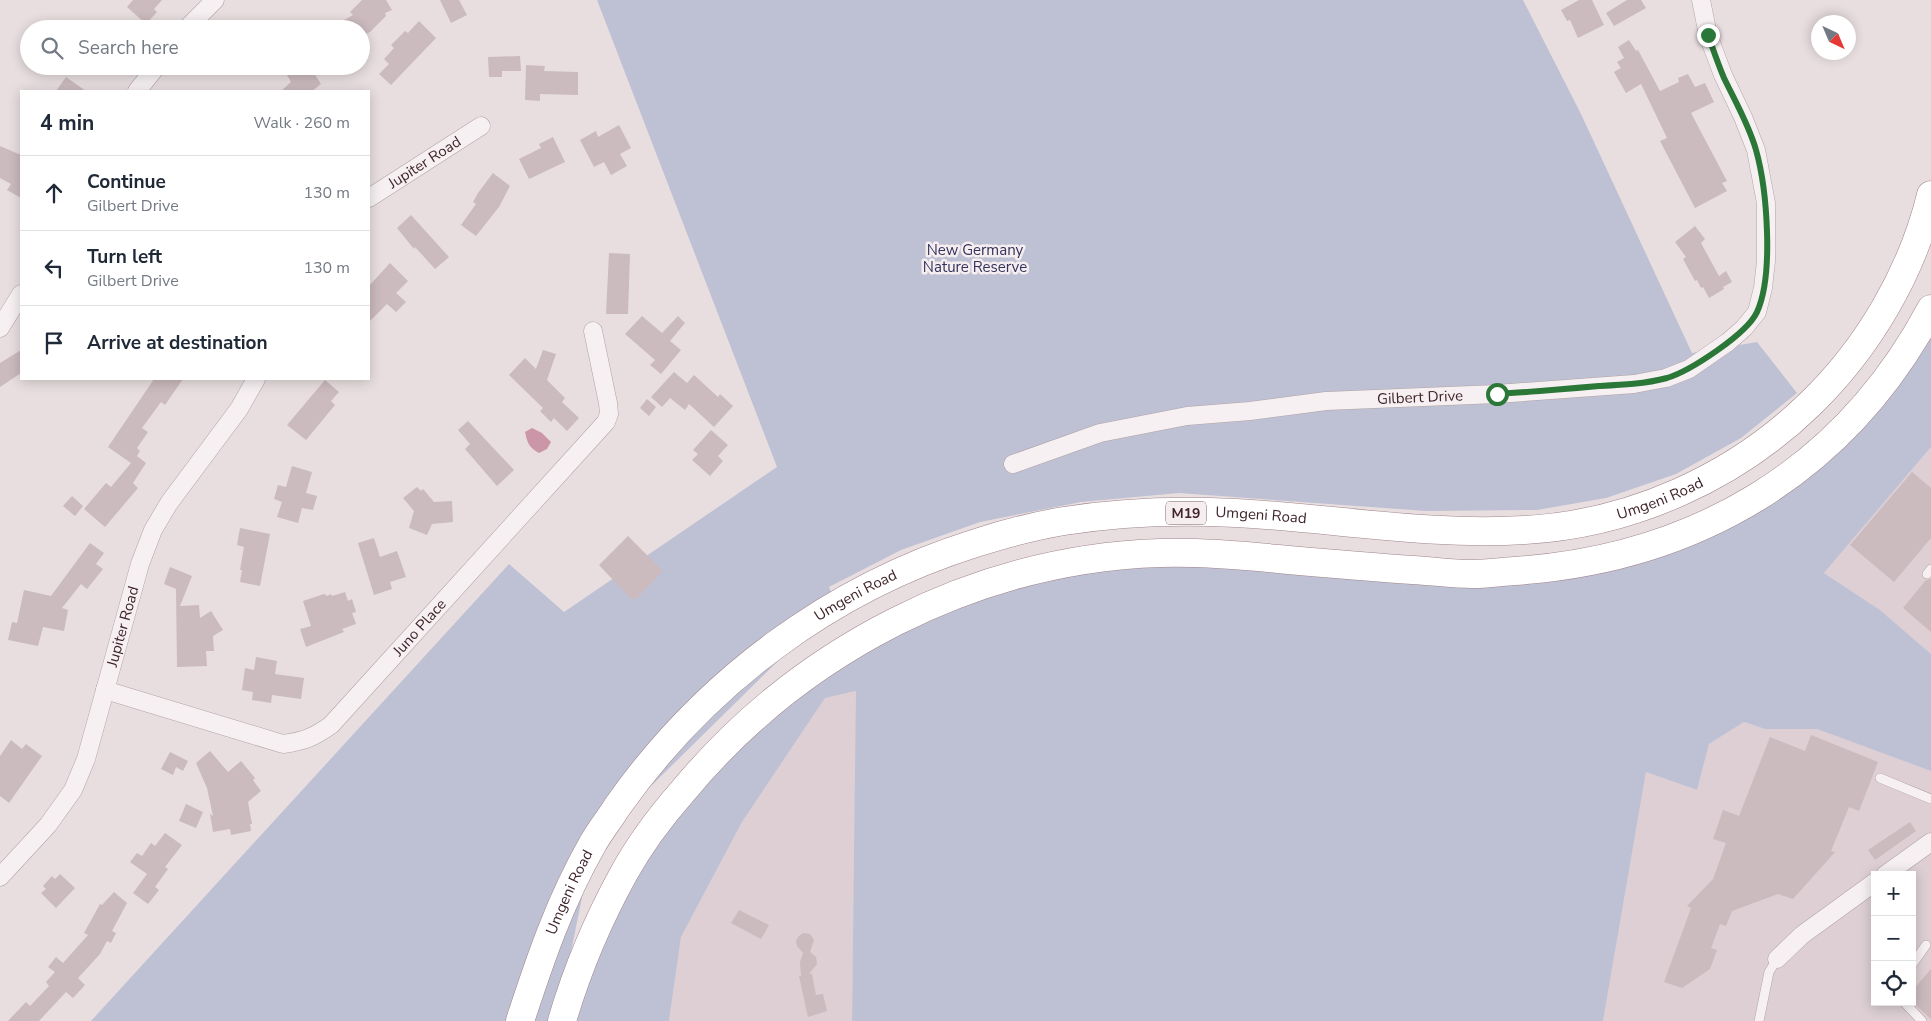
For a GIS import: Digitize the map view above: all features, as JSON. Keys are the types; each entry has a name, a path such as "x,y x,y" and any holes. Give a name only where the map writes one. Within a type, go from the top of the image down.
{"highway":[{"name":"Umgeni Road","path":"520,1021 559,909 593,843 632,786 673,736 698,710 737,675 792,633 836,604 882,579 945,553 1008,533 1061,521 1122,515 1235,513 1417,529 1486,532 1568,526 1622,513 1678,494 1718,473 1754,450 1786,426 1843,369 1866,338 1898,282 1924,223 1931,195"},
{"path":"562,1021 591,939 625,871 663,814 704,765 739,729 812,670 875,632 969,589 1045,568 1105,557 1159,553 1220,554 1473,574 1574,566 1610,559 1651,547 1683,536 1748,504 1808,460 1871,400 1897,365 1931,310"},
{"path":"506,1021 524,964 547,915 593,843"}],"street":[{"path":"195,20 215,0"},
{"name":"Gilbert Drive","path":"1013,464 1100,433 1187,416 1250,411 1326,401 1497,394 1634,384 1666,378 1689,369 1728,342 1744,328 1757,312 1763,288 1766,261 1766,204 1756,150 1723,75 1708,35 1701,0"},
{"path":"138,90 150,75"},
{"name":"Jupiter Road","path":"370,197 481,126"},
{"path":"0,328 20,296"},
{"name":"Juno Place","path":"105,690 283,744 302,742 316,736 331,725 606,422 609,414 608,403 592,331"},
{"name":"Jupiter Road","path":"0,878 48,825 73,790 86,759 140,564 152,530 169,502 233,418 255,380"},
{"path":"1891,871 1931,842"},
{"path":"1777,959 1802,935 1871,885"}],"lane":[{"path":"1880,778 1931,799"},
{"path":"1915,961 1926,945"},
{"path":"1759,1021 1769,972 1777,959"},
{"path":"1908,1006 1922,1021"}],"shaded area":[{"path":"532,428 542,433 551,442 547,449 539,453 529,444 525,432"},
{"path":"1931,447 1931,654 1880,610 1824,573"},
{"path":"857,691 852,1021 669,1021 681,937 742,822 825,698"},
{"path":"1744,722 1765,729 1817,729 1931,771 1931,1021 1603,1021 1646,772 1697,790 1709,744"}],"green space":[{"name":"New Germany Nature Reserve","path":"597,0 1523,0 1581,114 1692,353 1757,342 1797,393 1741,438 1676,474 1606,498 1537,510 1426,511 1179,493 1081,502 980,522 901,550 829,587 836,604 593,843 557,1021 91,1021 509,564 564,612 777,467"},
{"path":"1931,312 1931,447 1824,573 1880,610 1931,654 1931,771 1817,729 1765,729 1744,722 1709,744 1697,790 1646,772 1603,1021 852,1021 856,691 825,698 742,822 681,937 669,1021 565,1021 593,938 707,764 903,620 1106,558 1541,571 1783,482"}],"building":[{"path":"133,0 162,0 154,9 157,12 150,20 142,20 127,7"},
{"path":"362,0 386,0 392,10 385,13 386,16 370,32 370,20 344,20 353,15 350,12"},
{"path":"440,0 459,0 467,15 451,23"},
{"path":"1579,0 1592,0 1604,25 1578,38 1570,20 1567,21 1561,10"},
{"path":"1627,0 1641,0 1646,8 1614,26 1606,13"},
{"path":"419,21 436,38 391,85 379,74 389,64 384,59 394,48 391,45 405,31 408,33"},
{"path":"1629,40 1636,51 1638,50 1660,91 1679,82 1678,78 1688,74 1695,87 1705,83 1714,102 1691,113 1727,181 1722,183 1727,191 1695,208 1660,141 1667,138 1641,84 1626,93 1614,72 1621,68 1617,62 1624,58 1618,47"},
{"path":"520,56 521,71 502,71 502,77 489,77 488,57"},
{"path":"526,65 545,66 544,71 578,72 578,95 540,94 540,101 525,100"},
{"path":"287,75 315,75 321,84 313,90 282,90 291,82"},
{"path":"66,77 85,90 57,90"},
{"path":"619,125 631,148 620,154 627,166 611,175 604,162 594,167 580,140 596,131 598,137"},
{"path":"553,137 565,162 529,179 519,159 541,148 539,144"},
{"path":"0,146 20,155 20,197 7,190 11,184 0,178"},
{"path":"493,173 510,186 499,207 476,236 461,225 476,204 473,202 478,193"},
{"path":"411,215 449,257 435,269 415,247 414,249 397,228"},
{"path":"1695,226 1705,239 1701,243 1719,276 1726,271 1732,282 1709,298 1703,287 1701,288 1697,280 1695,281 1683,259 1686,257 1675,242"},
{"path":"609,253 630,254 628,314 606,314"},
{"path":"390,263 408,281 396,293 406,302 396,312 387,304 370,321 370,285"},
{"path":"642,316 662,333 678,316 685,323 670,341 681,350 661,374 650,365 655,360 625,334"},
{"path":"543,350 556,354 547,380 565,398 562,402 579,418 567,431 554,418 551,422 540,411 543,408 509,375 525,358 536,369"},
{"path":"20,351 20,374 0,387 0,363"},
{"path":"674,372 687,383 694,375 718,397 720,394 733,406 714,427 689,404 685,410 670,398 662,407 651,397"},
{"path":"153,380 182,380 165,405 161,402 142,428 148,432 137,448 140,451 135,459 137,456 146,463 133,483 138,488 105,527 84,509 106,483 111,487 131,463 108,447"},
{"path":"325,380 339,392 331,401 335,405 306,440 287,425"},
{"path":"647,399 656,407 649,416 640,408"},
{"path":"468,421 514,470 497,486 465,449 470,444 458,430"},
{"path":"711,430 728,445 718,456 723,461 710,476 692,460 698,454 693,450"},
{"path":"292,466 312,472 306,493 317,496 313,510 302,508 298,523 277,517 282,502 274,499 278,485 286,487"},
{"path":"1912,472 1931,488 1931,538 1894,582 1850,545"},
{"path":"417,487 421,491 423,489 434,502 452,501 453,522 432,524 427,535 409,528 414,511 403,498"},
{"path":"72,496 83,506 75,516 63,506"},
{"path":"240,528 270,534 260,586 240,582 244,547 237,545"},
{"path":"628,536 663,571 636,599 631,599 599,565"},
{"path":"374,538 380,557 397,551 406,577 390,582 392,589 374,595 358,543"},
{"path":"90,543 104,553 96,564 103,569 87,589 81,584 62,608 68,610 64,631 43,627 38,646 8,640 12,622 17,623 24,590 51,596"},
{"path":"170,567 192,576 180,606 199,605 200,618 211,611 223,630 213,636 214,651 206,651 207,666 177,667 176,589 164,584"},
{"path":"1931,579 1931,632 1903,608 1926,580"},
{"path":"345,592 348,601 352,599 356,612 352,613 356,624 342,629 344,632 306,647 300,629 311,626 303,601 324,594 327,596 331,594 332,596"},
{"path":"256,657 277,661 275,674 304,678 301,699 272,695 271,703 252,700 253,692 242,690 245,668 254,670"},
{"path":"1811,735 1878,762 1859,811 1849,807 1831,851 1835,852 1793,899 1778,894 1732,911 1726,926 1720,924 1711,948 1717,950 1710,969 1682,988 1664,982 1691,908 1687,906 1713,879 1726,843 1713,839 1723,810 1739,816 1770,737 1805,751"},
{"path":"11,740 22,749 26,744 42,756 9,803 0,796 0,756"},
{"path":"210,751 228,772 241,761 255,778 253,780 261,791 248,802 252,824 250,824 251,831 231,835 230,829 213,832 210,814 213,816 207,788 196,763"},
{"path":"170,752 188,761 183,771 176,767 173,775 161,769"},
{"path":"186,804 203,812 196,828 179,821"},
{"path":"1910,822 1916,831 1875,860 1868,850"},
{"path":"165,833 182,845 165,867 168,869 155,887 159,890 148,904 133,893 147,874 130,862 137,853 142,856 151,843 155,846"},
{"path":"60,874 75,888 56,908 41,893 46,889 43,886 52,876 55,879"},
{"path":"114,892 127,903 112,931 116,933 111,943 107,941 100,954 78,978 85,985 73,998 66,992 39,1021 8,1021 26,1002 30,1006 49,986 46,982 55,972 48,967 56,957 63,963 88,935 84,933 100,904 102,905"},
{"path":"739,910 769,925 761,939 731,923"},
{"path":"803,933 810,934 814,940 810,952 816,957 817,964 809,974 812,974 816,995 823,994 827,1011 808,1017 799,976 801,976 800,962 803,953 797,946 796,941"},
{"path":"1931,969 1931,1019 1916,1006 1916,986"}],"route":[{"path":"1497,394 1634,384 1666,378 1689,369 1728,342 1744,328 1757,312 1763,288 1766,261 1766,204 1756,150 1723,75 1708,35"}]}
